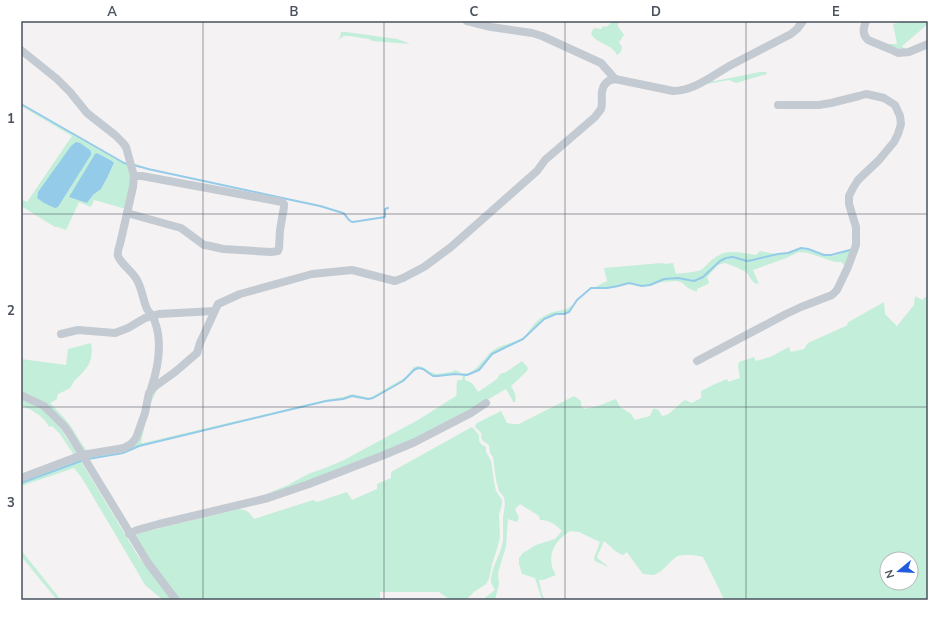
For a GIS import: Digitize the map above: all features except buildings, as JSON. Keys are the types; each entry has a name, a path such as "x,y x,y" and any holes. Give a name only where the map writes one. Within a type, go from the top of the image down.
{"street":[{"path":"467,21 542,36 593,58 601,63 615,79"},
{"path":"151,391 197,353 218,304 235,296 312,274 352,270 395,281 424,267 451,247 537,171 545,160 595,117 601,108 602,92 610,80 615,79 673,91 681,91 709,78 791,34 803,21"},
{"path":"866,21 863,31 868,40 898,53 909,52 928,44"},
{"path":"21,50 60,82 87,114 115,134 123,143 128,153 134,176 133,187 117,251 121,261 138,281 147,309 155,322 159,344 159,356 154,380 149,393 145,413 136,438 132,444 124,448 82,455 21,478"},
{"path":"697,361 786,314 832,295 837,290 848,268 856,245 856,227 849,204 849,196 858,180 879,160 894,142 901,124 900,116 895,105 884,98 871,94 831,104 778,105"},
{"path":"127,213 181,228 204,245 223,249 271,252 278,251 279,248 284,207 282,202 142,176 134,176"},
{"path":"61,334 78,330 116,333 145,318 159,314 214,311"},
{"path":"21,395 38,402 48,409 67,429 148,564 176,600"},
{"path":"129,534 137,530 159,524 268,498 309,484 415,442 471,413 486,403"}],"green space":[{"path":"610,21 619,21 618,27 624,35 619,42 622,47 621,52 617,55 612,48 597,40 591,34 594,28 601,29 603,26 606,27 610,24"},
{"path":"906,21 928,21 928,24 902,46 907,52 901,52 870,38 888,44 897,44 893,24"},
{"path":"341,32 397,39 410,44 372,41 369,39 349,36 344,36 336,41 340,37"},
{"path":"766,72 767,74 736,83 729,80 702,85 710,80 715,81"},
{"path":"21,106 124,164 129,164 131,182 126,209 94,200 91,207 79,202 66,230 55,227 21,206 21,199 27,202 72,136","holes":["97,153 112,161 114,164 101,189 93,195 87,203 70,197","91,155 58,207 44,203 37,197 38,192 61,161"]},
{"path":"801,249 828,256 837,255 850,250 846,267 841,262 835,262 808,253 799,252 753,270 759,284 754,283 746,272 725,263 718,265 707,277 709,282 708,284 697,289 697,292 688,288 681,282 676,281 661,282 651,285 661,281 671,279 696,281 721,261 729,258 753,261"},
{"path":"760,251 776,254 753,260 733,257 725,258 716,264 703,277 694,280 664,278 650,285 629,282 617,286 595,287 607,281 604,268 673,263 676,274 701,270 713,259 723,253 739,252 756,255"},
{"path":"928,295 928,600 724,600 703,557 690,555 678,556 659,573 653,575 643,574 627,552 623,555 620,554 604,541 597,557 608,567 595,561 594,558 600,542 579,532 570,531 558,541 551,555 552,568 556,575 539,580 545,600 542,600 535,578 522,574 519,558 523,553 536,545 555,539 562,531 552,523 540,520 539,516 520,504 515,509 519,518 517,522 508,519 506,546 498,573 499,584 495,600 482,600 495,590 491,583 491,578 503,541 503,518 505,504 504,497 499,491 496,480 493,457 490,453 489,445 481,438 482,436 480,432 475,426 477,423 501,411 507,423 519,424 574,396 581,401 581,406 584,409 598,406 616,399 620,407 631,414 635,420 650,416 653,409 658,410 662,416 667,415 685,400 692,403 701,398 701,391 727,379 728,382 740,378 738,366 739,362 754,357 756,361 770,357 789,347 791,352 804,349 808,343 848,325 847,323 884,302 885,314 897,326 914,305 915,296 922,300"},
{"path":"574,304 569,312 543,318 523,339 496,351 478,370 472,373 433,375 423,369 418,368 403,381 373,398 368,399 352,396 343,399 326,401 139,446 123,452 88,458 86,456 130,446 153,391 197,355 202,353 199,357 158,388 150,404 141,443 353,394 370,398 406,377 414,367 418,366 437,374 456,370 462,373 468,373 473,371 495,349 524,337 542,317 550,313 567,309"},
{"path":"91,343 92,355 87,368 74,381 70,388 58,394 57,399 50,403 70,425 88,452 84,450 41,401 21,391 21,359 66,365 68,349"},
{"path":"522,361 528,368 527,371 511,386 516,397 514,403 506,389 412,441 344,469 254,499 288,485 308,474 344,460 418,420 456,396 457,382 458,380 462,380 463,375 465,375 465,380 472,383 478,392 497,379 500,374 506,372"},
{"path":"21,399 42,409 61,429 77,454 74,455 60,434 52,426 49,427 41,416 21,405"},
{"path":"472,427 479,435 479,441 486,447 486,452 491,461 496,491 502,500 502,504 499,515 500,537 489,579 486,584 474,592 466,600 450,600 439,592 380,592 380,600 179,600 149,562 135,536 140,533 239,509 248,512 254,519 313,500 317,502 347,492 352,500 377,489 377,484 391,478 391,472"},
{"path":"79,458 138,556 172,600 163,600 145,585 82,478 74,468 21,486 21,483 32,479 21,482 21,480"},
{"path":"21,550 61,600 57,600 21,556"}],"water":[{"path":"76,142 90,150 91,155 58,207 55,208 37,198 38,192 71,146"},
{"path":"97,153 114,163 101,189 93,195 87,203 69,197 95,154"}],"waterway":[{"path":"21,104 128,164"},
{"path":"134,165 320,206 343,213 353,222 385,217 385,209 388,208"},
{"path":"88,459 123,453 139,446 326,401 343,399 352,396 368,399 373,398 403,381 418,368 423,369 433,376 455,374 467,375 479,370 492,354 523,339 544,319 556,314 564,314 569,312 577,300 591,288 607,288 629,283 642,286 650,285 664,279 678,278 694,281 703,277 720,261 726,258 733,257 747,261 788,253 801,248 824,255 831,255 850,250"},
{"path":"21,483 81,461"}]}
